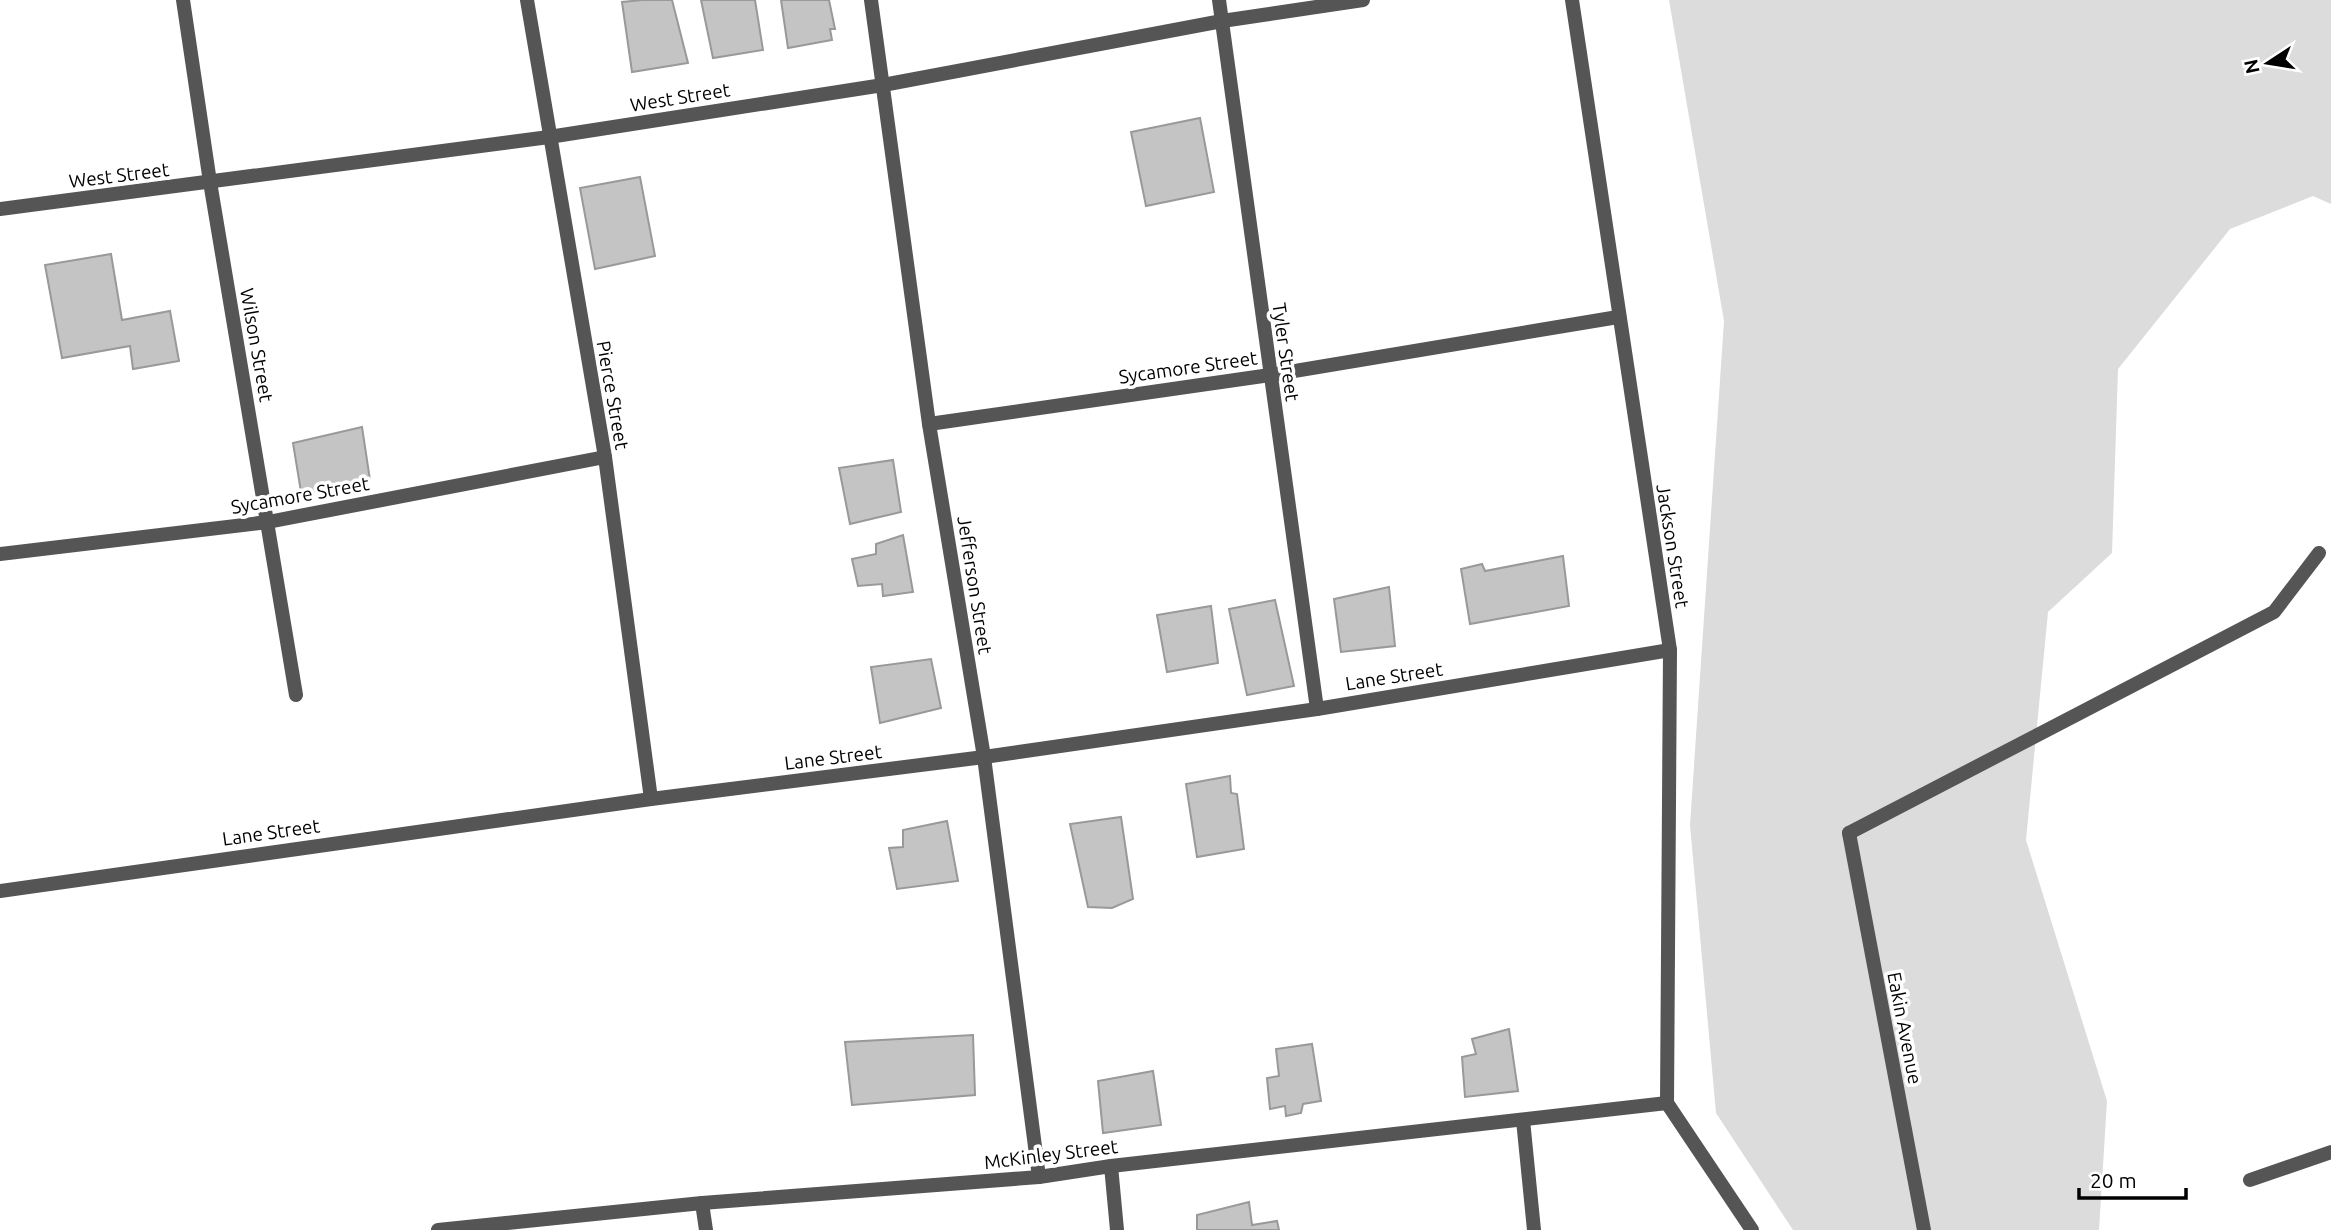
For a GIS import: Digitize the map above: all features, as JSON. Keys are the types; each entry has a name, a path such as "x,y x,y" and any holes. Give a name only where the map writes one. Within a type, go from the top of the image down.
{"street":[{"name":"Wilson Street","path":"183,0 210,182 296,695"},
{"name":"Pierce Street","path":"527,0 605,457 651,799"},
{"name":"Jefferson Street","path":"871,0 929,424 984,757 1039,1177"},
{"name":"Tyler Street","path":"1219,0 1317,709"},
{"name":"West Street","path":"0,209 550,137 883,85 1222,21 1363,0"},
{"name":"Jackson Street","path":"1572,0 1670,650 1667,1103"},
{"name":"Sycamore Street","path":"929,424 1270,375 1618,317"},
{"name":"Sycamore Street","path":"0,554 268,522 605,457"},
{"name":"Eakin Avenue","path":"1924,1230 1849,834 2274,612 2319,553"},
{"name":"Lane Street","path":"0,891 1317,709 1670,650"},
{"name":"McKinley Street","path":"438,1230 702,1203 1039,1177 1111,1166 1667,1103"},
{"path":"1667,1103 1752,1230"},
{"path":"1523,1120 1534,1230"},
{"path":"2250,1180 2331,1152"},
{"path":"1111,1166 1118,1230"},
{"path":"702,1203 706,1230"}],"shaded area":[{"path":"1669,0 2331,0 2331,204 2313,196 2230,229 2118,369 2112,553 2048,612 2026,840 2107,1101 2099,1230 1793,1230 1716,1113 1690,825 1724,321"}],"building":[{"path":"672,0 688,63 632,72 622,2"},
{"path":"701,0 755,0 763,50 713,58"},
{"path":"781,0 829,0 835,29 830,29 832,40 788,48"},
{"path":"1200,118 1214,192 1146,206 1131,132"},
{"path":"640,177 655,256 595,269 580,188"},
{"path":"111,254 122,320 170,311 179,361 133,369 130,346 62,358 45,265"},
{"path":"362,427 370,480 338,491 301,492 293,443"},
{"path":"893,460 901,512 850,524 839,468"},
{"path":"903,535 913,592 883,596 882,584 858,586 852,559 876,554 876,544"},
{"path":"1563,556 1569,606 1470,624 1461,569 1482,564 1485,571"},
{"path":"1389,587 1395,646 1341,652 1334,599"},
{"path":"1275,600 1294,686 1247,695 1229,609"},
{"path":"1211,606 1218,663 1167,672 1157,615"},
{"path":"931,659 941,708 880,723 871,667"},
{"path":"1230,776 1231,793 1237,794 1244,849 1197,857 1186,784"},
{"path":"1121,817 1133,899 1112,908 1088,907 1070,824"},
{"path":"947,821 958,881 897,889 889,848 903,847 903,830"},
{"path":"1509,1029 1518,1091 1465,1097 1462,1057 1476,1054 1472,1039"},
{"path":"973,1035 975,1095 852,1105 845,1042"},
{"path":"1312,1044 1321,1101 1303,1104 1301,1113 1286,1116 1285,1106 1270,1109 1267,1078 1279,1076 1276,1049"},
{"path":"1153,1071 1161,1125 1103,1133 1098,1081"},
{"path":"1249,1202 1252,1225 1277,1221 1279,1230 1197,1230 1197,1215"}]}
